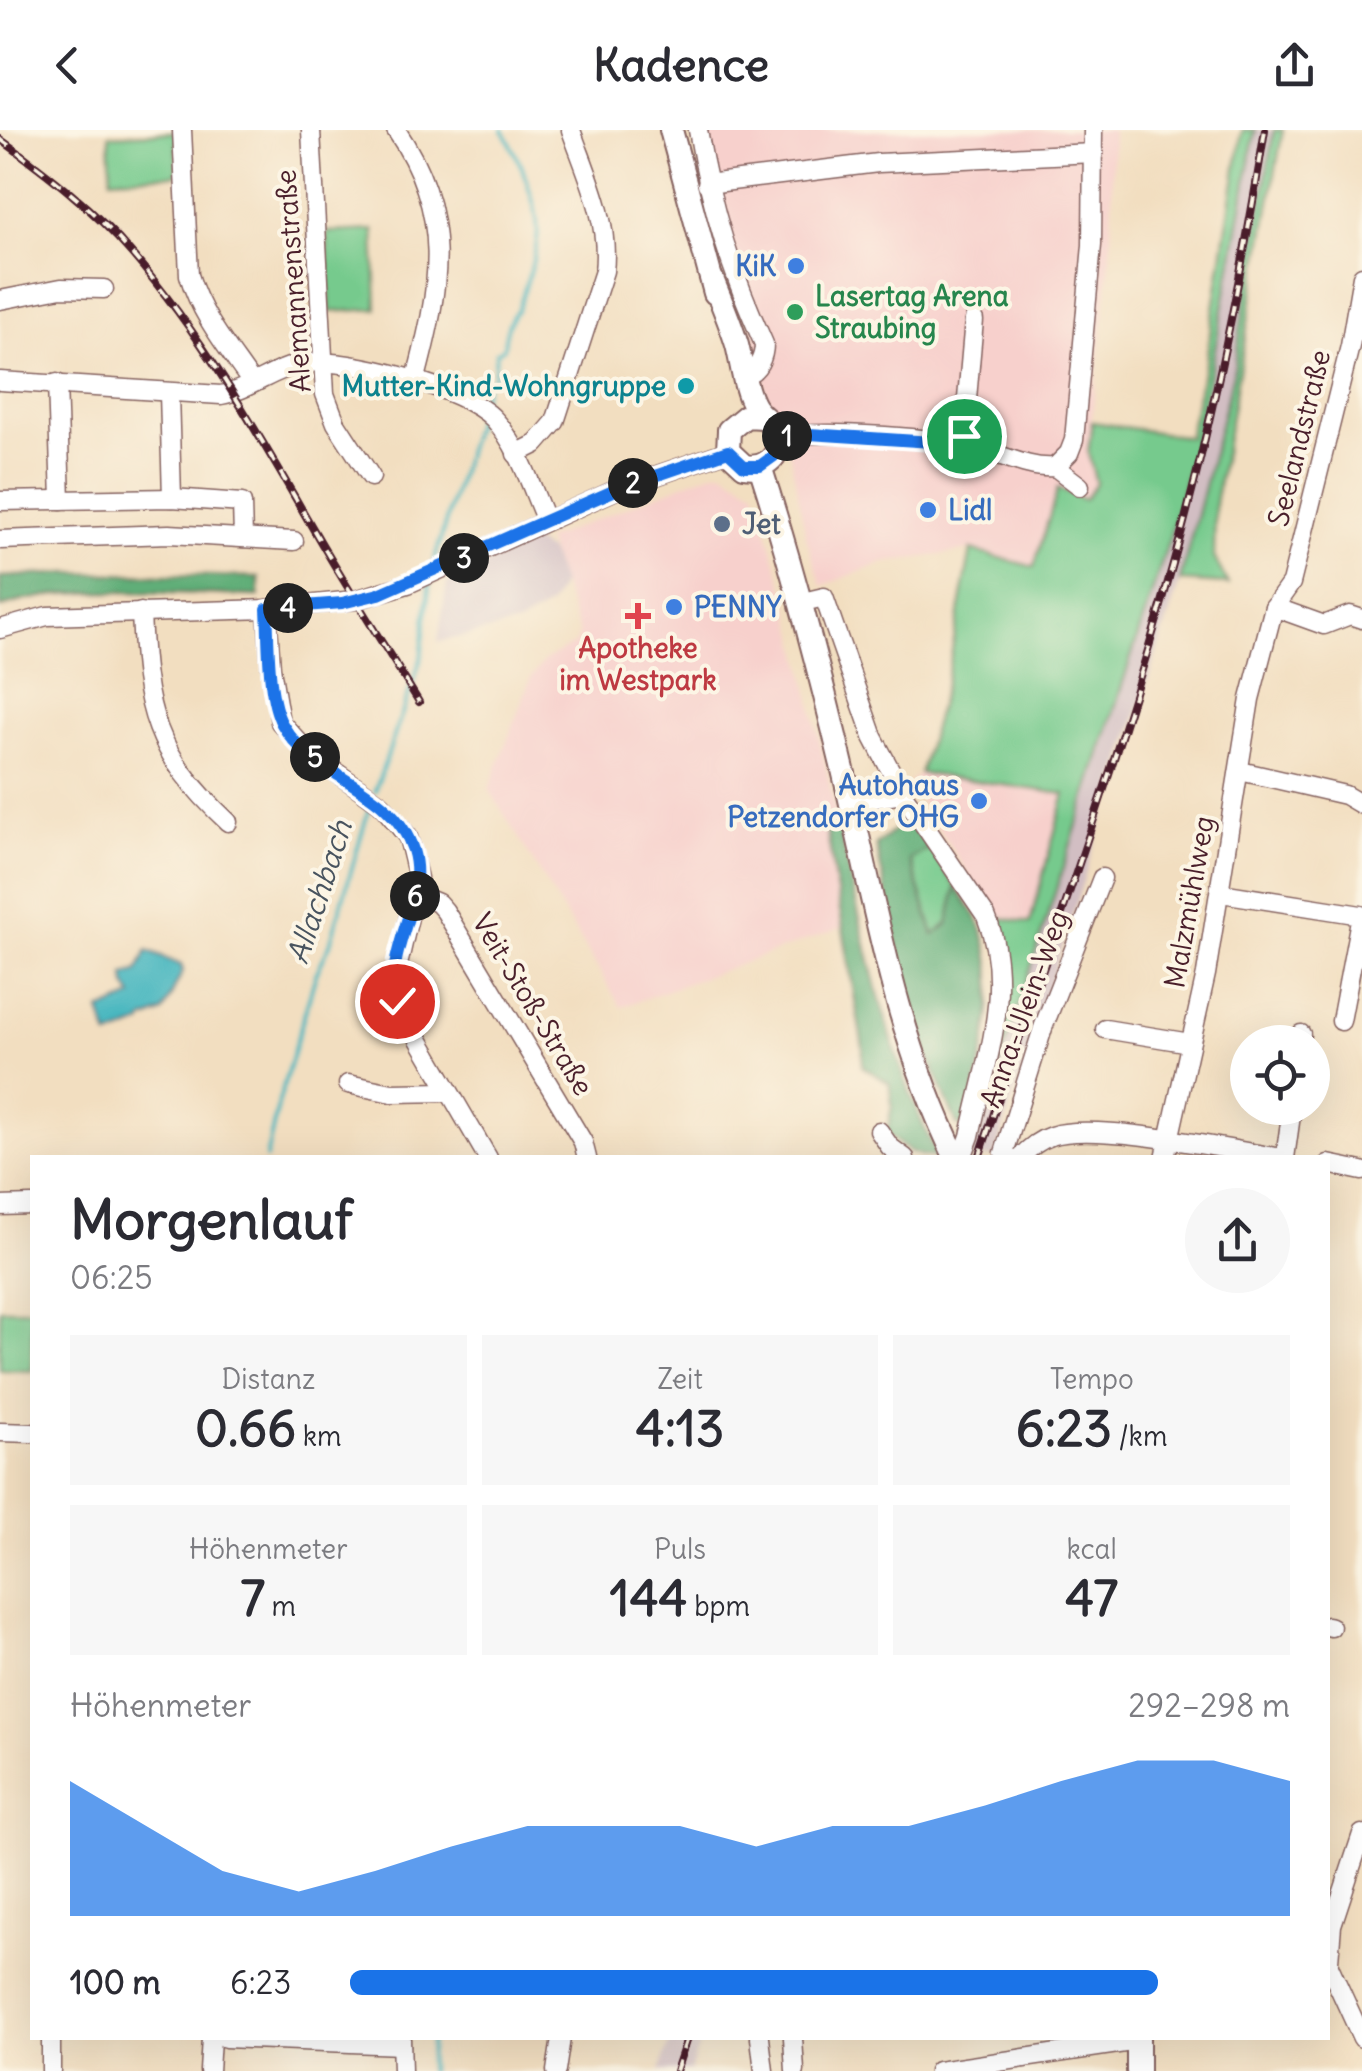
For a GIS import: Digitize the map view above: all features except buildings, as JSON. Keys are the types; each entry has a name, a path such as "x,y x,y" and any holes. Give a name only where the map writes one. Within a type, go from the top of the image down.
{"main road":[{"path":"671,130 712,279 738,419"},
{"path":"712,279 734,333 754,407 762,417"},
{"path":"762,417 772,423 778,438 774,456 760,466 744,466 728,451 728,430 738,419 762,417"},
{"path":"760,466 802,602 898,1010 944,1133 957,1155"},
{"path":"1138,2040 1138,2071"}],"street":[{"path":"182,130 189,275 210,323 252,382"},
{"name":"Alemannenstraße","path":"312,130 322,361 330,410 371,477"},
{"path":"396,130 426,181 438,245 435,284 416,382"},
{"path":"516,454 536,444 555,422 604,271 602,222 571,130"},
{"path":"698,130 707,184 730,268 764,344 761,360 745,376"},
{"path":"1055,466 1069,454 1074,440 1092,245 1094,130"},
{"path":"707,184 878,162 1094,153"},
{"name":"Seelandstraße","path":"1274,607 1291,583 1356,348 1362,276"},
{"path":"0,300 61,288 104,289"},
{"path":"963,444 974,320"},
{"path":"0,381 168,394 234,393 284,368 322,361 348,363 416,382 469,402 490,415 516,454 546,521"},
{"path":"57,383 60,500"},
{"path":"168,394 172,498"},
{"path":"778,438 809,434 963,444 1037,466 1055,466 1080,486"},
{"path":"0,629 47,616 342,603 408,584 620,488 728,451"},
{"path":"0,500 172,498 242,503 243,538"},
{"path":"0,540 169,534 294,541"},
{"path":"802,602 824,597 873,737 903,794 986,916 998,955 999,998 970,1136 960,1155"},
{"path":"1274,607 1324,625 1350,615 1362,619"},
{"name":"Malzmühlweg","path":"1167,1150 1221,893 1250,699 1274,607"},
{"path":"267,609 280,722 309,753 381,804 408,837 417,866 416,894 393,988 486,1155"},
{"path":"141,612 145,682 161,737 188,783 228,822"},
{"path":"1240,771 1345,795 1362,806"},
{"path":"850,802 903,794"},
{"name":"Anna-Ulein-Weg","path":"1006,1155 1035,1051 1102,878"},
{"path":"1221,893 1361,915 1341,1021"},
{"name":"Veit-Stoß-Straße","path":"416,894 438,903 445,911 583,1142 585,1155"},
{"path":"1105,1029 1190,1043"},
{"path":"348,1084 392,1094 448,1092"},
{"path":"1284,1155 1289,1125"},
{"path":"879,1131 901,1155"},
{"path":"1023,1155 1035,1144 1069,1132 1104,1132 1167,1150 1240,1155"},
{"path":"1330,1164 1362,1170"},
{"path":"0,1206 30,1205"},
{"path":"0,1432 30,1433"},
{"path":"1330,1939 1348,1868 1362,1834"},
{"path":"1330,1973 1361,2035"},
{"path":"50,2071 51,2040"},
{"path":"209,2071 210,2040"},
{"path":"342,2040 401,2041 402,2071"},
{"path":"556,2071 561,2040"},
{"path":"760,2040 764,2071"},
{"path":"793,2040 796,2071"},
{"path":"938,2071 1056,2063 1135,2040"}],"shaded area":[{"path":"694,130 1113,130 1111,253 1088,453 1096,483 1084,500 1057,489 1034,567 971,550 883,563 822,586 807,540 783,420 769,408 753,331"},
{"path":"1255,130 1274,130 1233,374 1180,581 995,1155 969,1155 1169,540 1208,391"},
{"path":"722,471 755,490 791,613 837,817 825,821 841,928 621,1007 489,789 531,677 545,660 576,643 579,633 546,540"},
{"path":"534,542 550,552 562,584 550,605 518,624 438,642 447,583"},
{"path":"920,773 1065,794 1030,923 996,917 909,783"},
{"path":"670,2040 701,2040 690,2071 660,2071"}],"green space":[{"path":"1242,130 1255,130 1218,336 1183,489 976,1137 1005,998 1003,943 996,917 1030,923 1065,794 920,773 946,682 971,550 1034,567 1058,488 1084,500 1096,483 1088,453 1092,422 1188,437 1206,359"},
{"path":"1274,130 1283,130 1215,503 1214,557 1228,584 1180,581 1233,374"},
{"path":"176,132 177,175 111,178 109,135"},
{"path":"374,230 377,309 330,312 327,232"},
{"path":"68,573 259,577 259,596 91,593 57,595 0,608 0,577"},
{"path":"837,817 889,1032 937,1155 908,1150 887,1132 892,1105 889,1083 862,1066 863,1048 825,820"},
{"path":"909,818 930,848 910,860 934,935 948,924 956,887 979,922 988,951 988,1027 967,1128 957,1125 925,1049 907,991 876,845"},
{"path":"930,848 956,887 948,924 934,935 910,859"},
{"path":"0,1309 30,1309 30,1371 0,1370"}],"water":[{"path":"147,951 181,965 183,971 163,1012 109,1037 100,1011 133,997 125,975 137,972"}],"waterway":[{"name":"Allachbach","path":"481,402 486,382 494,378 496,353 504,348 508,327 518,309 538,229 533,200 503,130"},
{"name":"Allachbach","path":"433,565 477,416"},
{"name":"Allachbach","path":"375,791 421,659 430,579"},
{"name":"Allachbach","path":"267,1155 316,974 330,944 370,805"},
{"name":"Allachbach","path":"429,2071 431,2040"}],"railway":[{"path":"980,1155 1110,772 1180,538 1228,335 1265,130"},
{"path":"0,139 86,207 160,288 234,396 419,702"},
{"path":"676,2071 686,2040"}],"place":[{"name":"KiK","path":"796,266"},
{"name":"Lasertag Arena Straubing","path":"795,312"},
{"name":"Mutter-Kind-Wohngruppe","path":"686,386"},
{"name":"Lidl","path":"928,510"},
{"name":"Jet","path":"722,524"},
{"name":"PENNY","path":"674,607"},
{"name":"Apotheke im Westpark","path":"638,616"},
{"name":"Autohaus Petzendorfer OHG","path":"979,801"}],"route":[{"path":"397,1001 394,976 418,878 414,851 401,826 381,804 309,753 280,722 267,609 342,603 379,594 620,488 728,451 737,463 752,468 760,466 774,456 778,438 809,434 963,444 964,436"}]}
